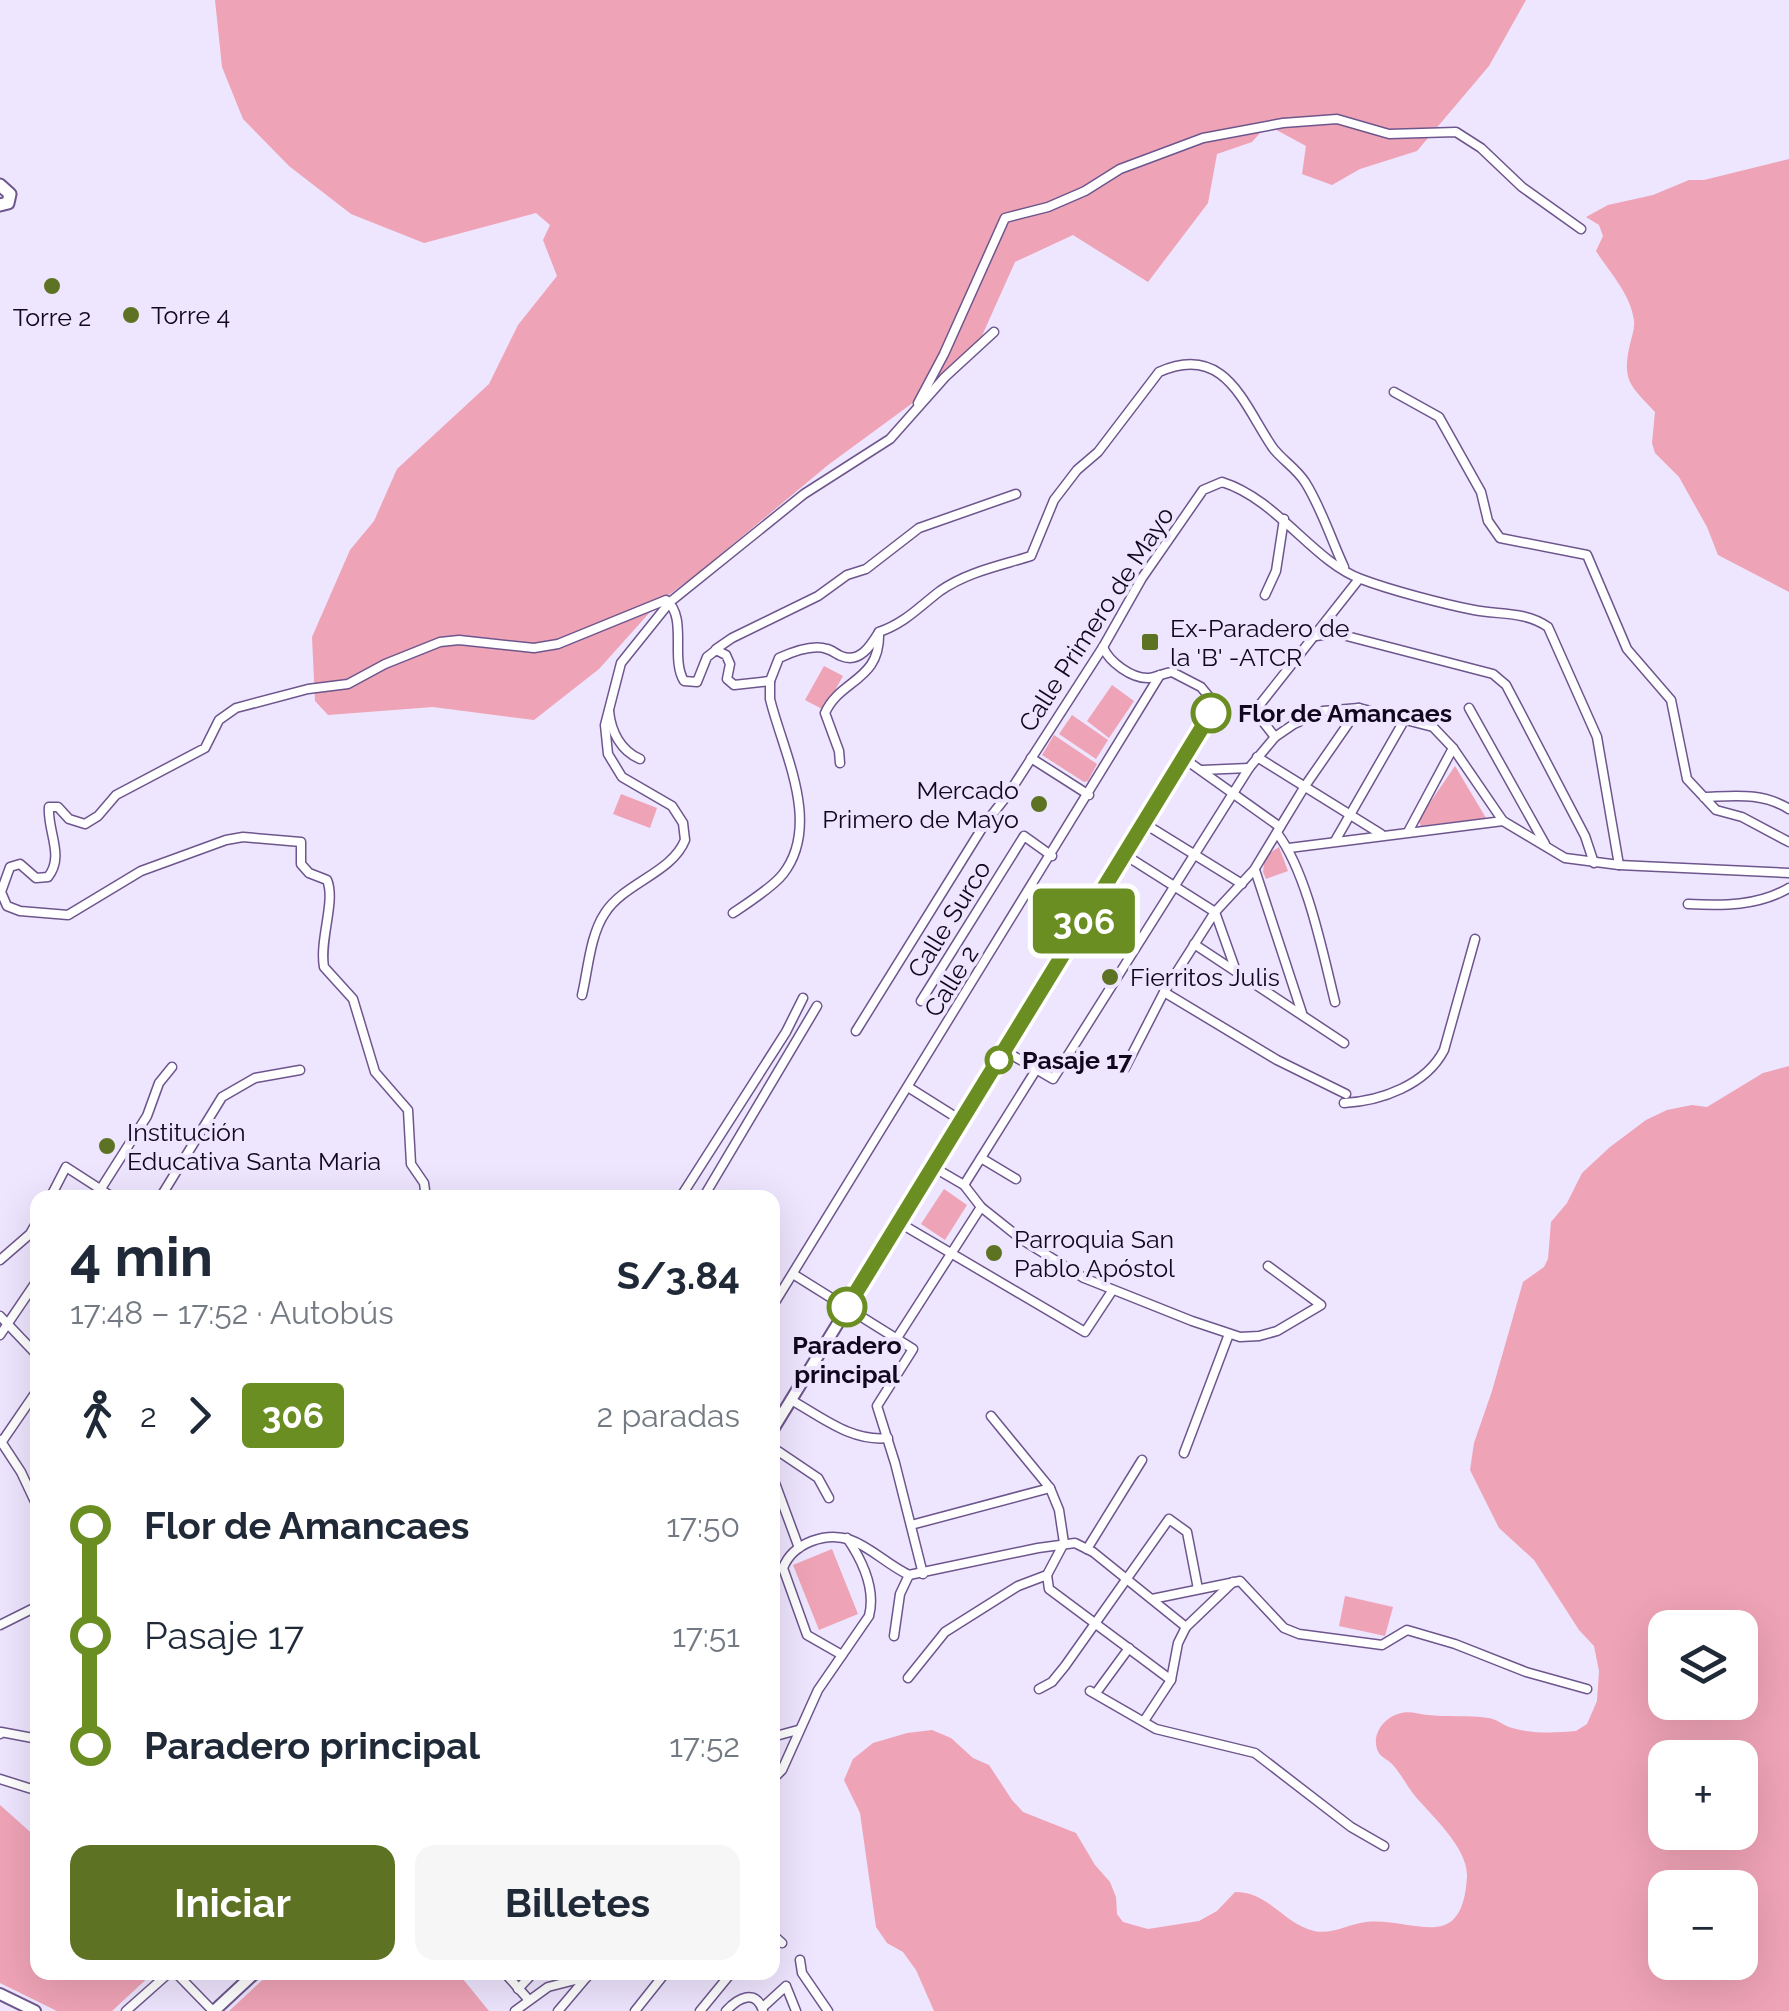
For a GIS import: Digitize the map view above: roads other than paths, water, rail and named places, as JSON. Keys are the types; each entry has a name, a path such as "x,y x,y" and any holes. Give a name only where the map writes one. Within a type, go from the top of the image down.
{"main road":[{"path":"0,185 8,190 10,198 0,205"}],"street":[{"path":"911,416 944,354 1005,218 1048,207 1085,191 1120,169 1203,138 1283,123 1337,119 1389,134 1456,132 1581,229"},
{"path":"582,996 604,913 672,857 685,840 683,823 672,806 630,782 614,766 605,739 608,702 621,664 670,602 804,494 890,439 945,377 994,332"},
{"path":"734,912 783,874 799,830 801,817 770,699 770,681 779,658 816,647 850,658 865,652 880,632 907,620 968,575 1031,556 1054,500 1077,470 1098,452 1159,372 1172,366 1206,368 1230,382 1245,398 1275,450 1308,486 1346,571"},
{"path":"1394,392 1438,417 1481,492 1488,522 1500,538 1587,555 1627,648 1671,700 1684,775 1716,810 1742,817 1789,842"},
{"name":"Calle Primero de Mayo","path":"856,1031 984,825 1102,647 1142,578 1203,490 1222,482 1232,485 1284,520"},
{"path":"670,602 676,612 678,671 684,681 697,682 707,658 732,638 866,569 919,528 1016,494"},
{"path":"1284,520 1358,579 1475,610 1536,618 1548,627 1597,737 1620,865"},
{"path":"1265,595 1276,571 1284,520"},
{"path":"1276,737 1256,710 1358,579"},
{"path":"425,1190 410,1164 408,1110 375,1072 353,999 324,967 323,937 331,888 327,880 309,873 301,864 300,842 243,837 226,840 141,871 68,915 13,910 3,901 2,887 10,867 16,863 36,878 48,877 55,868 56,853 49,807 58,806 77,824 91,822 116,795 205,748 219,720 236,708 308,689 348,684 440,642 547,647 654,602 670,602"},
{"path":"840,763 824,714 833,697 860,680 876,656 880,632"},
{"path":"1316,636 1335,633 1493,674 1506,685 1585,836 1594,863"},
{"path":"780,1417 1212,712 1212,702 1201,688 1172,672 1151,678 1134,675 1106,655 1102,647"},
{"path":"716,650 726,654 730,683 770,681"},
{"name":"Calle 2","path":"780,1294 1160,675"},
{"path":"608,702 610,720 621,745 640,759"},
{"path":"1005,1051 1052,1080 1249,768 1276,737 1324,711 1359,708 1433,727 1453,748 1503,822 1565,858 1620,865 1789,873"},
{"path":"1125,1068 1164,992 1214,912 1254,870 1304,786 1359,708"},
{"path":"1469,708 1546,844"},
{"path":"1334,841 1405,719"},
{"path":"1408,832 1453,748"},
{"path":"1258,756 1383,835"},
{"path":"1031,758 1089,794"},
{"path":"1186,760 1234,792 1278,830 1289,848 1335,1002"},
{"path":"1202,770 1249,768"},
{"path":"1704,797 1748,795 1775,800 1789,809"},
{"path":"1289,848 1503,822"},
{"path":"1145,824 1242,884"},
{"name":"Calle Surco","path":"921,1001 1024,836 1052,856"},
{"path":"1126,854 1214,912 1236,971"},
{"path":"1254,870 1302,1013"},
{"path":"1688,904 1735,905 1789,888"},
{"path":"1164,992 1344,1098 1368,1102 1391,1094 1438,1063 1475,938"},
{"path":"1194,944 1344,1043"},
{"path":"685,1190 786,1032 803,998"},
{"path":"708,1190 817,1006"},
{"path":"100,1190 147,1116 160,1082 172,1067"},
{"path":"165,1190 222,1098 255,1078 300,1070"},
{"path":"964,1186 1036,1070"},
{"path":"908,1087 962,1121"},
{"path":"981,1158 1016,1179"},
{"path":"54,1190 66,1167 94,1190"},
{"path":"933,1168 964,1186 981,1207 1021,1239 1112,1291 1240,1338 1276,1331 1321,1306 1268,1266"},
{"path":"897,1338 981,1207"},
{"path":"898,1222 1085,1332 1112,1291"},
{"path":"0,1260 30,1240"},
{"path":"793,1274 913,1349 877,1406 923,1574"},
{"path":"0,1335 4,1320 30,1288"},
{"path":"4,1320 30,1348"},
{"path":"1184,1453 1229,1334"},
{"path":"30,1400 0,1442 30,1491"},
{"path":"791,1400 856,1437 888,1438"},
{"path":"990,1416 1050,1488 1058,1510 1064,1543 1047,1575 1049,1589 1171,1680"},
{"path":"780,1452 818,1478 829,1498"},
{"path":"1087,1548 1142,1460"},
{"path":"27,1484 30,1481"},
{"path":"911,1525 1050,1488"},
{"path":"780,1497 799,1548"},
{"path":"1039,1688 1052,1682 1169,1519 1186,1532 1198,1589"},
{"path":"842,1655 812,1639 804,1630 783,1568 799,1548 830,1536 847,1538 869,1548 908,1575 1064,1543 1087,1548 1186,1627"},
{"path":"780,1772 818,1690 859,1635 872,1606 868,1582 847,1538"},
{"path":"894,1636 900,1594 908,1575"},
{"path":"908,1678 945,1632 1018,1586 1047,1575"},
{"path":"1152,1599 1233,1581 1245,1583 1284,1628 1299,1634 1382,1645 1407,1630 1587,1689"},
{"path":"1144,1721 1171,1680 1178,1643 1186,1627 1233,1581"},
{"path":"0,1625 30,1610"},
{"path":"1129,1648 1093,1692 1156,1729 1255,1753 1351,1827 1384,1846"},
{"path":"780,1735 798,1730"},
{"path":"1,1733 30,1738"},
{"path":"0,1779 30,1788"},
{"path":"800,1960 802,1973 828,2011"},
{"path":"126,2011 163,1980"},
{"path":"180,1980 213,2011 247,1980"},
{"path":"511,1980 528,1999"},
{"path":"518,1989 526,1980"},
{"path":"515,2011 548,1986 570,1980"},
{"path":"558,2011 584,1980"},
{"path":"635,2011 660,1980"},
{"path":"700,2011 725,1980"},
{"path":"548,1986 560,1990 566,2000"},
{"path":"726,2011 748,1996 763,2009 786,1986 796,2011"},
{"path":"0,1994 36,2011"}],"place":[{"name":"Torre 2","path":"52,286"},
{"name":"Torre 4","path":"131,315"},
{"name":"Ex-Paradero de la 'B' -ATCR","path":"1150,642"},
{"name":"Flor de Amancaes","path":"1211,713"},
{"name":"Mercado Primero de Mayo","path":"1039,804"},
{"name":"Fierritos Julis","path":"1110,977"},
{"name":"Pasaje 17","path":"999,1060"},
{"name":"Institución Educativa Santa Maria","path":"107,1146"},
{"name":"Parroquia San Pablo Apóstol","path":"994,1253"},
{"name":"Paradero principal","path":"847,1307"}]}
